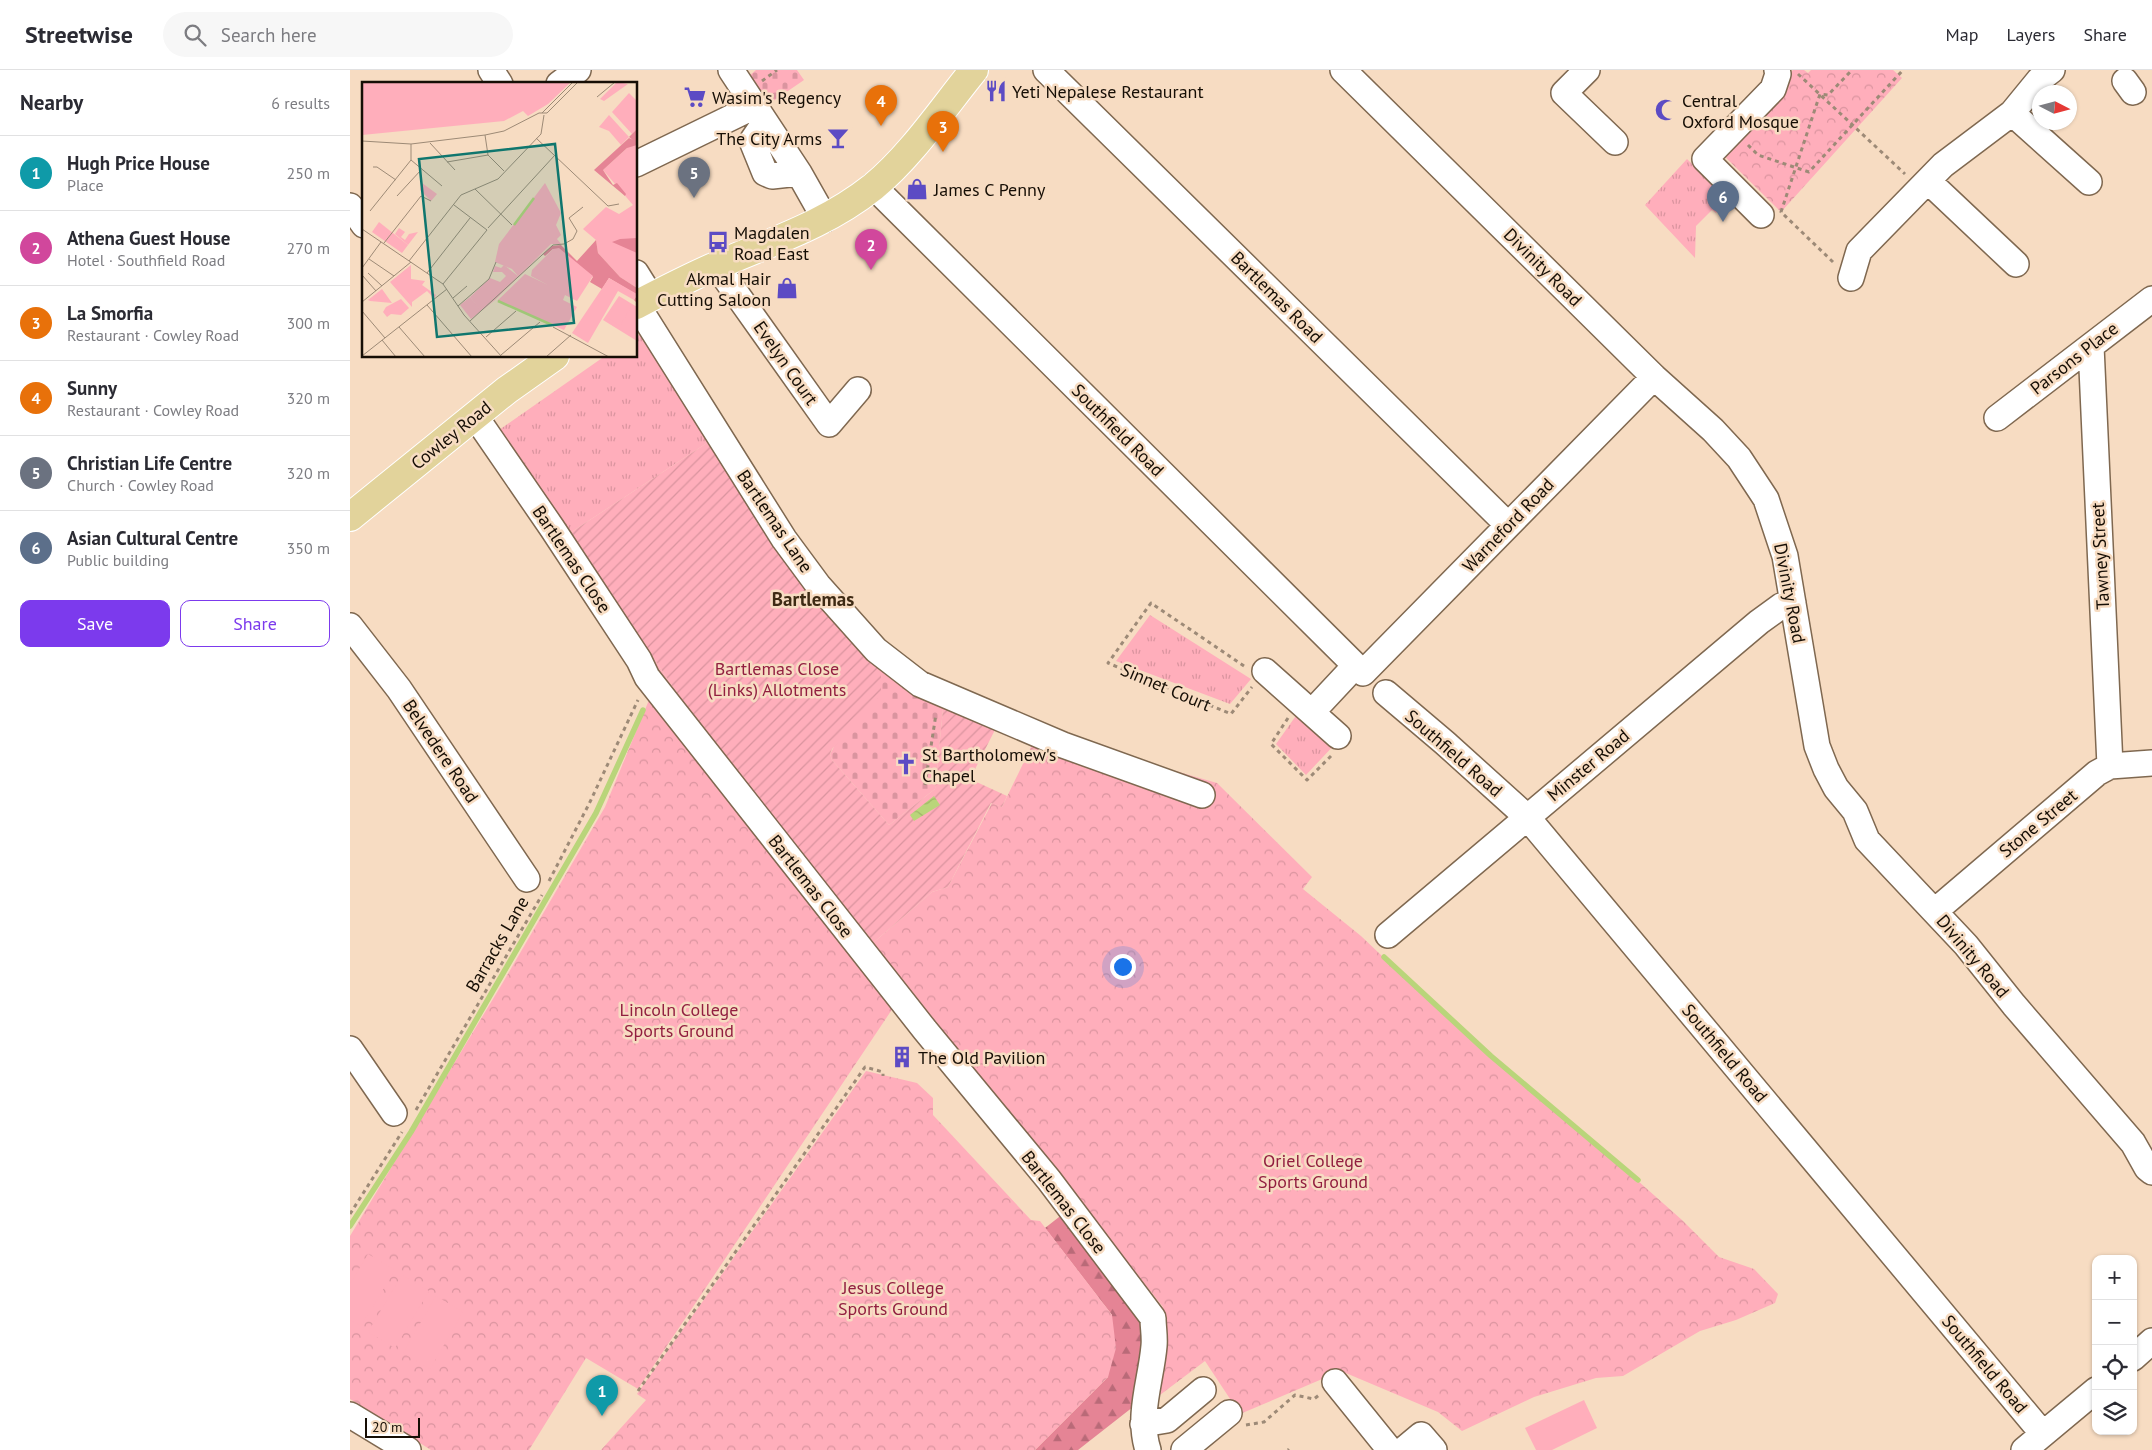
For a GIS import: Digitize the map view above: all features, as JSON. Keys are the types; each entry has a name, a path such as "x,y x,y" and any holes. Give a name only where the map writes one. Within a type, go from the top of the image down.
{"main road":[{"path":"641,302 716,265 825,219 873,186 905,154 974,70"},
{"name":"Cowley Road","path":"350,516 475,416 552,358"}],"street":[{"path":"491,70 499,82"},
{"path":"562,82 578,70"},
{"path":"731,70 798,173 825,219"},
{"name":"Bartlemas Road","path":"1046,70 1508,524"},
{"name":"Divinity Road","path":"1343,70 1654,377 1713,430 1732,451 1766,499 1785,556 1817,746 1836,788 1855,811 1867,840 1935,911 2133,1143 2147,1168 2152,1172"},
{"path":"1587,70 1564,93 1615,142"},
{"path":"1761,215 1705,159 1773,89 1778,74 1777,70"},
{"path":"1854,270 1859,251 1943,165 2012,113 2041,73"},
{"path":"2012,113 2089,182"},
{"path":"638,163 760,114"},
{"path":"1928,181 2016,264"},
{"name":"Southfield Road","path":"873,186 1359,669"},
{"path":"350,206 362,223"},
{"path":"350,236 362,227"},
{"name":"Evelyn Court","path":"716,265 829,424 858,390"},
{"name":"Bartlemas Lane","path":"638,285 641,302 784,539 818,585 876,650 920,684 1038,733 1062,745 1202,795"},
{"name":"Parsons Place","path":"1997,418 2152,298"},
{"name":"Tawney Street","path":"2091,346 2110,766"},
{"name":"Warneford Road","path":"1359,669 1508,524 1654,377"},
{"name":"Bartlemas Close","path":"475,416 639,660 647,677 924,1030 1049,1180 1153,1318 1154,1344 1145,1396 1142,1440"},
{"name":"Minster Road","path":"1388,935 1759,622 1782,606 1793,603"},
{"name":"Belvedere Road","path":"350,626 400,689 539,885"},
{"path":"1306,706 1359,669"},
{"path":"1263,674 1306,706 1338,736"},
{"name":"Southfield Road","path":"1386,693 1527,817 2043,1434"},
{"name":"Stone Street","path":"1935,911 2097,773 2110,766 2152,763"},
{"path":"350,1049 404,1118"},
{"path":"2137,1354 2152,1341"},
{"path":"1335,1382 1390,1450"},
{"path":"1142,1440 1203,1390"},
{"path":"2024,1450 2092,1393"},
{"path":"1184,1450 1229,1413"},
{"path":"350,1415 408,1450"},
{"path":"1402,1450 1421,1435 1434,1450"}],"path":[{"path":"1794,70 1900,169"},
{"path":"1820,94 1828,96 1852,70"},
{"path":"1734,130 1758,155 1809,172 1903,70"},
{"path":"1820,94 1780,212 1832,262 1854,270"},
{"name":"Sinnet Court","path":"1151,602 1263,674 1231,714 1108,663 1151,602"},
{"name":"Barracks Lane","path":"350,1214 539,885 593,796 634,710 647,677"},
{"path":"925,785 940,692"},
{"path":"1306,706 1271,744 1307,780 1345,742 1338,736"},
{"path":"638,1391 865,1067 883,1072 883,1076"},
{"path":"1229,1413 1242,1425 1254,1426 1264,1422 1295,1395 1314,1399 1335,1382"}],"green space":[{"path":"756,70 797,70 804,80 769,104 749,76"},
{"path":"1793,70 1804,70 1808,73 1811,70 1893,70 1902,78 1781,212 1716,148"},
{"path":"1687,159 1728,200 1716,213 1712,210 1696,226 1695,258 1645,205"},
{"path":"645,331 713,439 570,533 677,693 882,958 1163,1308 1156,1315 673,698 499,430 602,358 638,358 638,336"},
{"name":"Bartlemas Close (Links) Allotments","path":"713,439 881,660 881,695 832,749 830,754 832,760 889,825 935,789 944,699 999,722 970,779 1007,796 1002,807 991,803 948,887 932,892 873,943 677,693 570,533"},
{"path":"1150,615 1251,679 1230,704 1116,661"},
{"path":"881,660 944,699 935,789 889,825 832,760 830,754"},
{"name":"Lincoln College Sports Ground","path":"649,700 893,1008 638,1389 586,1358 529,1450 431,1450 350,1399 350,1236 502,984 605,807"},
{"path":"1300,710 1337,742 1306,775 1276,744"},
{"name":"Oriel College Sports Ground","path":"1036,737 1092,747 1217,783 1312,877 1303,889 1361,936 1462,1032 1611,1157 1682,1220 1719,1257 1754,1269 1778,1294 1775,1303 1736,1320 1700,1331 1623,1376 1596,1378 1534,1397 1462,1431 1438,1412 1341,1371 1240,1414 1205,1361 1156,1398 1156,1315 1163,1307 873,943 932,892 948,887 992,803 1002,807"},
{"name":"Jesus College Sports Ground","path":"866,1071 917,1083 933,1098 933,1115 1031,1220 1040,1221 1112,1315 1116,1348 1108,1377 1035,1450 601,1450 646,1400 637,1394"},
{"path":"1068,1210 1142,1320 1138,1403 1078,1450 1035,1450 1108,1377 1112,1315 1045,1228"},
{"path":"368,1254 395,1270 361,1326 350,1320 350,1284"},
{"path":"402,1275 429,1291 395,1348 368,1332"},
{"path":"436,1296 463,1312 430,1369 403,1353"},
{"path":"1584,1400 1597,1428 1552,1450 1536,1450 1525,1428"}],"water":[{"path":"934,796 940,805 914,821 910,815"}],"waterway":[{"path":"350,1226 411,1132 596,813 643,710"},
{"path":"1384,957 1491,1056 1638,1180"}],"place":[{"name":"Yeti Nepalese Restaurant","path":"996,91"},
{"name":"Wasim's Regency","path":"695,97"},
{"name":"Central Oxford Mosque","path":"1666,110"},
{"name":"Sunny","path":"881,126"},
{"name":"The City Arms","path":"838,138"},
{"name":"La Smorfia","path":"943,152"},
{"name":"James C Penny","path":"917,189"},
{"name":"Christian Life Centre","path":"694,198"},
{"name":"Asian Cultural Centre","path":"1723,222"},
{"name":"Magdalen Road East","path":"718,242"},
{"name":"Athena Guest House","path":"871,270"},
{"name":"Akmal Hair Cutting Saloon","path":"787,288"},
{"name":"St Bartholomew's Chapel","path":"906,764"},
{"name":"The Old Pavilion","path":"902,1057"},
{"name":"Hugh Price House","path":"602,1416"}],"district":[{"name":"Bartlemas","path":"813,599"}]}
